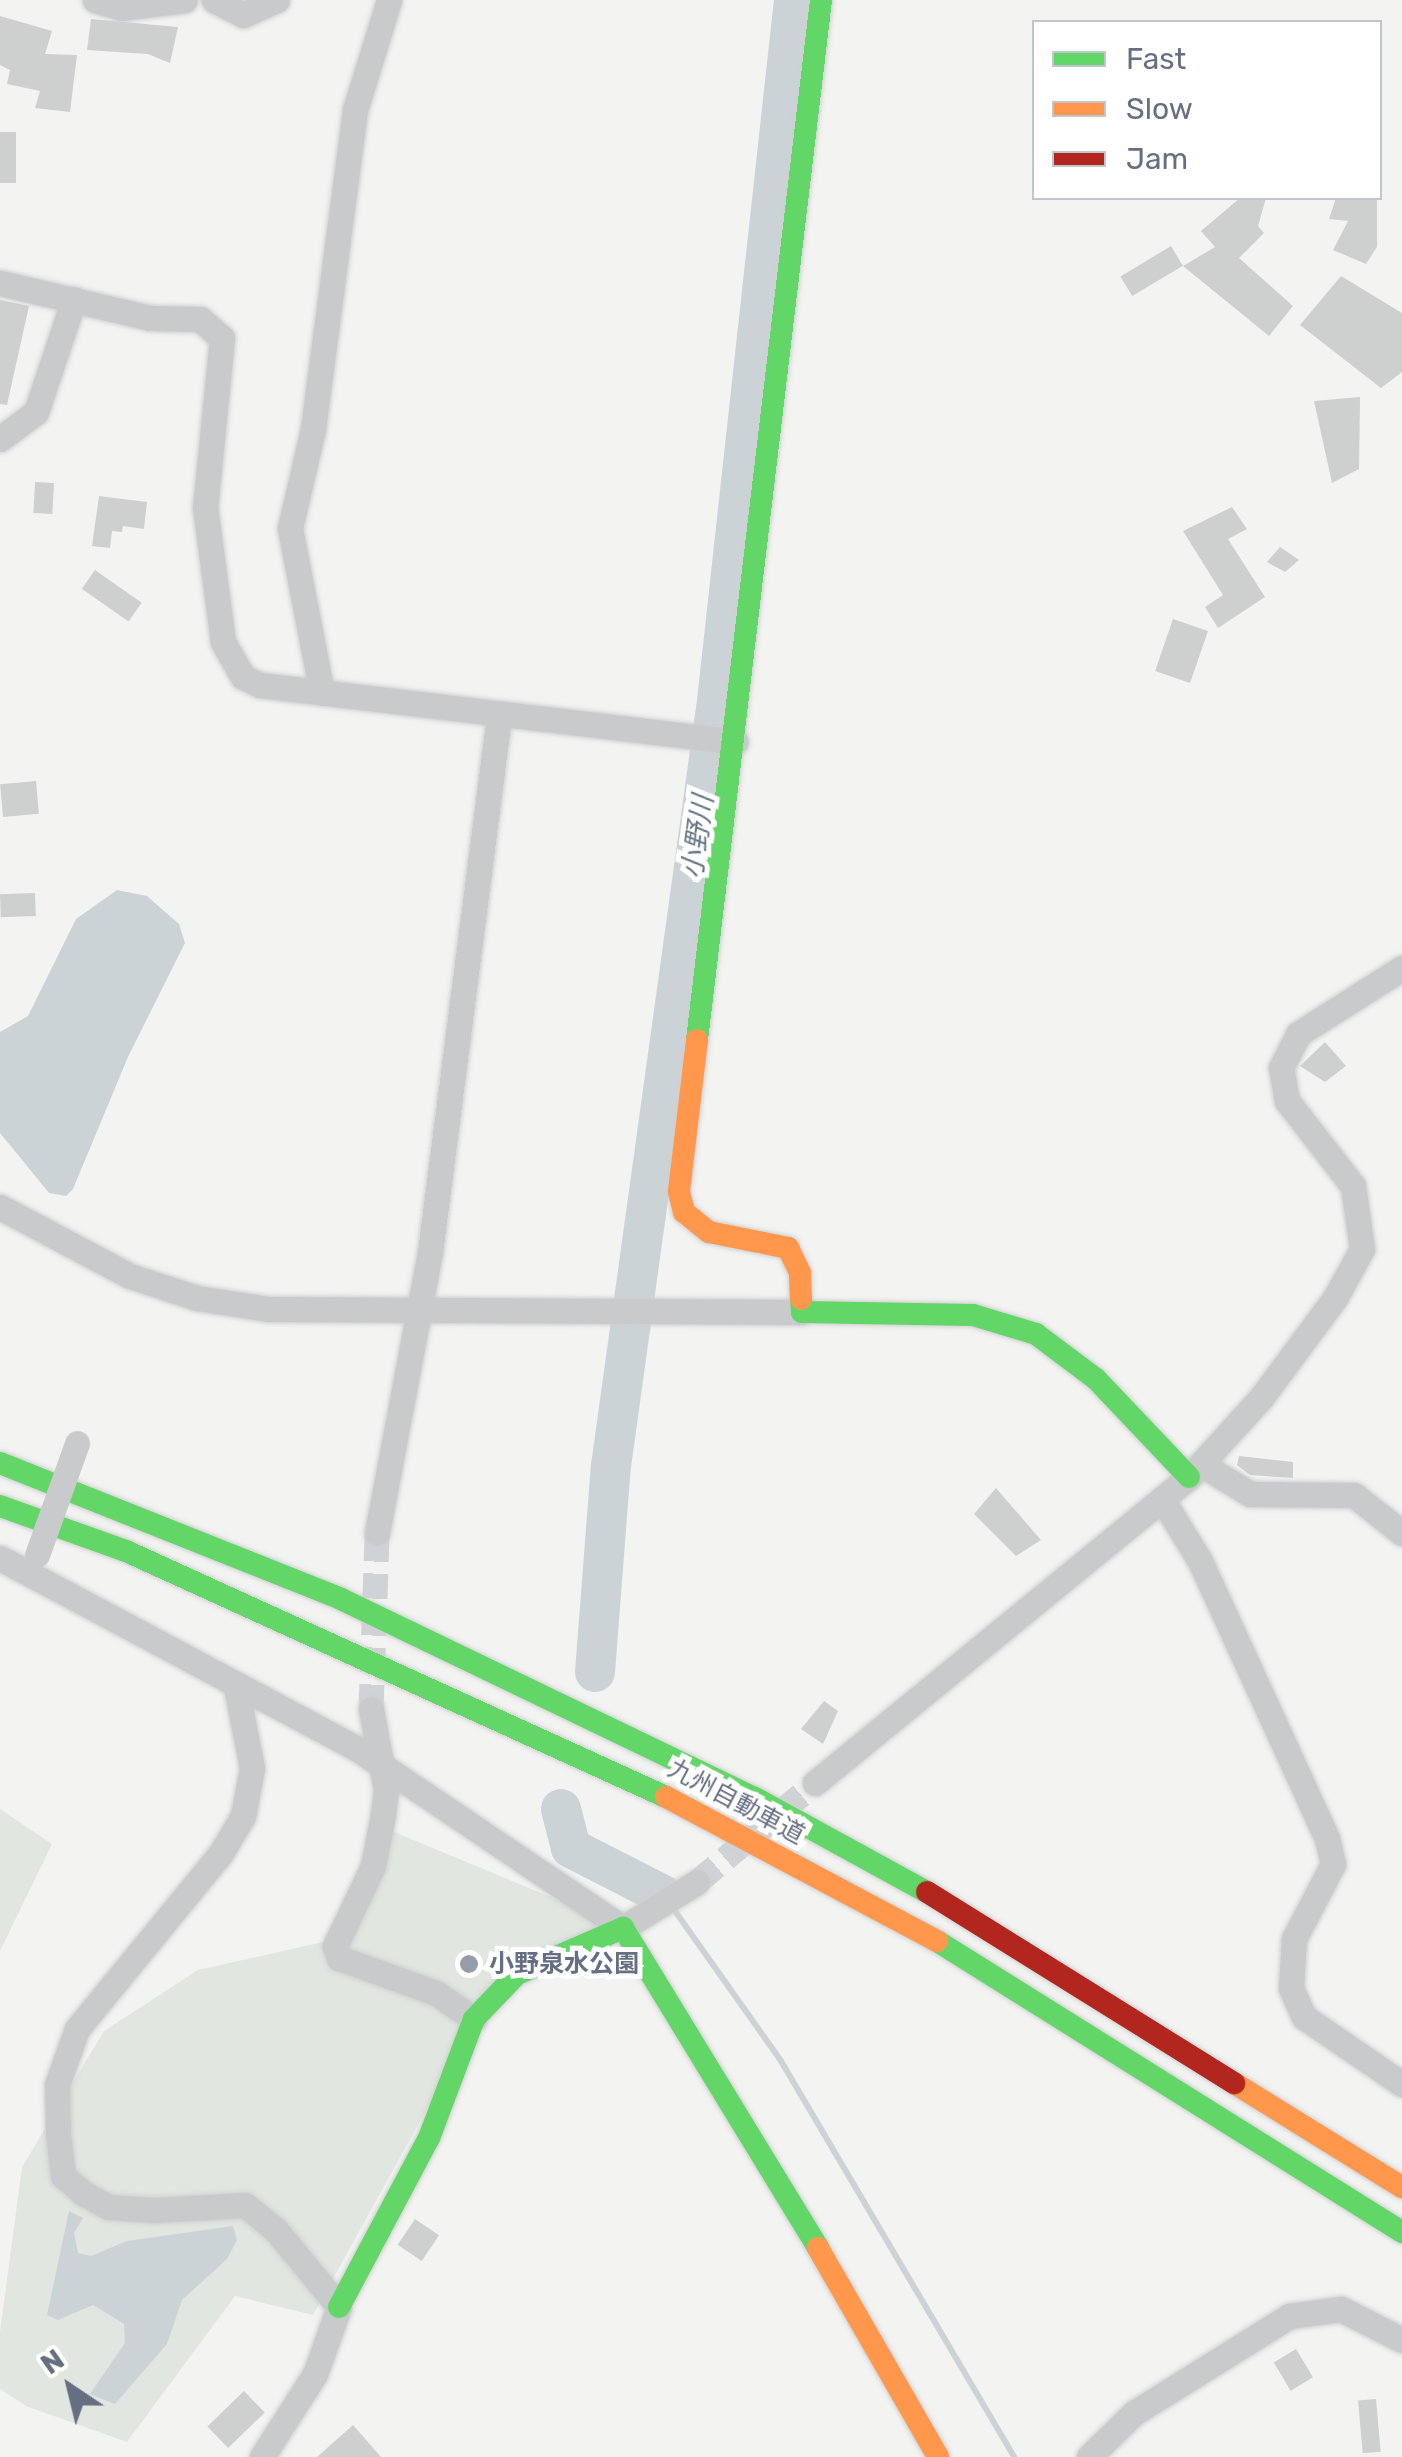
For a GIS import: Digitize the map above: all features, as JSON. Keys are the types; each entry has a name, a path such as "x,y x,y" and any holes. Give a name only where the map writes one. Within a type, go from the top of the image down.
{"main road":[{"path":"821,0 729,741 679,1192 696,1226 788,1248 800,1273 802,1312 973,1315 1036,1334 1096,1378 1194,1471"},
{"name":"九州自動車道","path":"0,1463 408,1629 755,1798 914,1884 1402,2186"},
{"name":"九州自動車道","path":"0,1506 126,1550 614,1770 963,1955 1402,2232"},
{"path":"339,2308 429,2138 474,2019 517,1974 634,1922 938,2457"}],"street":[{"path":"96,0 121,8 185,0"},
{"path":"214,0 243,15 277,0"},
{"path":"322,693 290,528 312,428 355,110 389,0"},
{"path":"0,283 150,318 200,318 222,338 205,507 223,642 243,676 260,685 729,741"},
{"path":"0,440 36,412 74,299"},
{"path":"376,1532 419,1313 500,716"},
{"path":"815,1782 1194,1471 1261,1398 1334,1298 1362,1249 1353,1186 1287,1101 1281,1068 1288,1046 1402,968"},
{"path":"0,1207 130,1276 197,1298 269,1309 419,1313 802,1312"},
{"path":"35,1562 77,1443"},
{"path":"1194,1471 1250,1494 1354,1496 1402,1534"},
{"path":"1162,1499 1200,1561 1327,1838 1334,1864 1294,1939 1291,1988 1304,2017 1402,2084"},
{"path":"0,1558 35,1562 236,1686 381,1764 634,1922 697,1882"},
{"path":"236,1686 252,1768 243,1816 222,1853 78,2029 57,2085 63,2176 108,2206 246,2206 275,2229 339,2308 315,2374 262,2457"},
{"path":"371,1709 386,1790 372,1866 335,1946 339,1958 436,1993 474,2019"},
{"path":"1089,2457 1134,2413 1289,2316 1341,2310 1402,2340"}],"shaded area":[{"path":"117,890 147,896 179,924 185,943 128,1057 73,1189 66,1196 49,1193 0,1133 0,1032 28,1016 76,919"},
{"path":"0,1809 52,1844 0,1951"},
{"path":"382,1827 611,1922 503,1971 313,2315 235,2296 127,2442 26,2406 0,2389 0,2332 22,2167 104,2031 198,1970 323,1942"},
{"path":"69,2211 83,2218 74,2233 78,2253 91,2256 127,2241 233,2226 237,2240 227,2259 182,2300 167,2344 115,2404 90,2394 125,2343 124,2324 93,2305 58,2320 47,2315"}],"building":[{"path":"0,16 52,31 45,54 77,55 70,112 35,108 40,91 7,84 10,70 0,65"},
{"path":"91,19 178,27 170,63 148,54 87,50"},
{"path":"0,132 16,132 16,183 0,183"},
{"path":"1238,200 1265,200 1258,226 1264,233 1239,258 1293,306 1269,336 1183,266 1215,247 1201,231"},
{"path":"1335,200 1377,200 1377,247 1366,264 1333,250 1348,221 1329,219"},
{"path":"1171,246 1183,266 1132,296 1120,276"},
{"path":"1341,276 1402,313 1402,372 1381,388 1300,325"},
{"path":"0,300 29,306 7,405 0,404"},
{"path":"1360,397 1359,469 1332,483 1314,401"},
{"path":"35,482 54,483 52,514 33,513"},
{"path":"99,496 147,502 144,529 123,526 122,532 112,531 110,548 92,546"},
{"path":"1232,507 1247,529 1228,539 1265,597 1218,628 1205,607 1223,595 1183,531"},
{"path":"1280,547 1299,560 1285,572 1267,562"},
{"path":"95,570 142,603 128,622 82,589"},
{"path":"1173,619 1208,631 1190,683 1155,671"},
{"path":"36,781 39,814 3,817 0,784"},
{"path":"35,893 36,916 1,917 0,894"},
{"path":"1325,1042 1346,1066 1325,1082 1300,1066"},
{"path":"1239,1456 1293,1462 1293,1478 1250,1475 1237,1465"},
{"path":"996,1488 1041,1540 1016,1556 974,1514"},
{"path":"824,1701 838,1711 823,1744 801,1729"},
{"path":"415,2219 439,2235 422,2261 398,2245"},
{"path":"1296,2349 1313,2377 1291,2391 1274,2362"},
{"path":"244,2391 265,2413 228,2448 207,2426"},
{"path":"1376,2399 1381,2452 1363,2453 1358,2401"},
{"path":"353,2425 381,2457 317,2457"}],"waterway":[{"name":"小野川","path":"595,1672 611,1466 717,701 794,0"},
{"name":"小野川","path":"561,1809 571,1848 663,1895"},
{"path":"670,1904 781,2061 1014,2457"}],"tunnel":[{"path":"371,1709 377,1533"},
{"path":"697,1882 815,1783"}],"traffic: fast":[{"path":"697,1040 821,0"},
{"path":"801,1299 802,1312 973,1315 1036,1334 1096,1379 1189,1477"},
{"path":"0,1463 341,1599 755,1798 927,1892"},
{"path":"0,1506 126,1551 666,1797"},
{"path":"339,2307 429,2138 474,2019 517,1974 623,1928 818,2248"},
{"path":"937,1941 1402,2232"}],"traffic: slow":[{"path":"697,1040 679,1192 684,1212 709,1232 788,1248 800,1273 801,1299"},
{"path":"666,1797 937,1941"},
{"path":"1234,2083 1402,2187"},
{"path":"818,2248 938,2457"}],"traffic: jam":[{"path":"927,1892 1234,2083"}],"place":[{"name":"小野泉水公園","path":"469,1964"}]}
